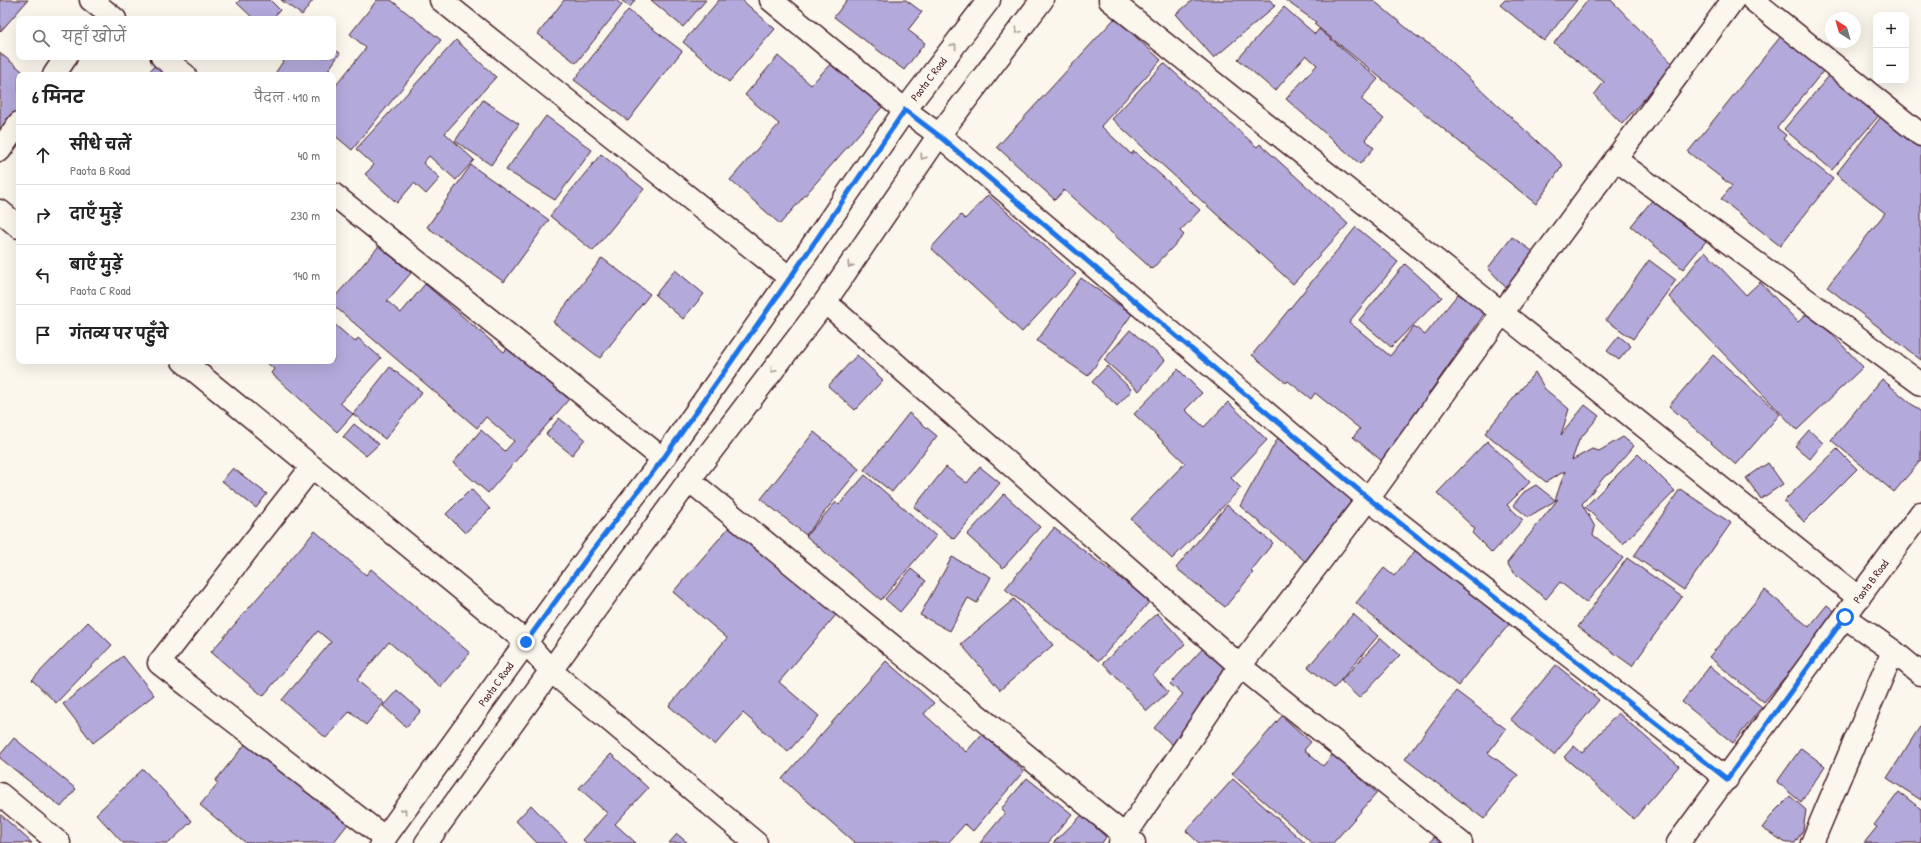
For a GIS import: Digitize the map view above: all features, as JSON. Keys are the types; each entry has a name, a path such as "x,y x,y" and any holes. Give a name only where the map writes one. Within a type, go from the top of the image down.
{"street":[{"path":"441,0 790,278"},
{"path":"771,0 905,110 938,135 1368,498 1727,779"},
{"name":"Paota C Road","path":"383,840 592,551 663,459 790,278 905,110 989,0"},
{"path":"426,843 689,480 825,302 938,135 1042,0"},
{"path":"1110,0 1859,598"},
{"path":"689,480 1126,840 1240,666 1368,498 1732,0"},
{"path":"1753,0 1921,135"},
{"path":"56,72 64,60"},
{"path":"166,60 181,72"},
{"path":"0,150 16,127"},
{"path":"1615,159 1921,384"},
{"path":"336,196 663,459"},
{"path":"0,211 16,224"},
{"path":"825,302 1240,666 1461,843"},
{"path":"187,364 526,642 551,671 756,843"},
{"path":"312,467 159,663 383,840"},
{"name":"Paota B Road","path":"1678,843 1727,779 1921,512"},
{"path":"1845,617 1921,674"},
{"path":"1812,843 1893,652"},
{"path":"0,794 59,843"}],"building":[{"path":"0,0 28,0 0,32"},
{"path":"240,0 270,0 280,10 275,16 251,16 237,3"},
{"path":"281,0 313,0 302,15"},
{"path":"377,0 391,0 441,40 352,150 336,137 336,85 366,48 350,34"},
{"path":"564,0 616,0 622,5 576,63 538,34"},
{"path":"621,0 635,0 630,7"},
{"path":"651,0 706,0 683,27"},
{"path":"719,0 742,0 775,29 729,82 683,42"},
{"path":"847,0 906,0 922,12 908,30 925,43 904,70 834,17"},
{"path":"1193,0 1270,0 1275,6 1214,58 1176,14"},
{"path":"1285,0 1373,0 1415,35 1437,49 1563,165 1536,204 1314,24 1316,22"},
{"path":"1505,0 1577,0 1544,41 1500,5"},
{"path":"1588,0 1611,0 1674,65 1622,124 1594,95 1604,82 1554,43"},
{"path":"1284,7 1315,34 1319,29 1378,79 1361,99 1384,119 1365,139 1374,148 1360,164 1286,99 1317,65 1306,55 1275,91 1238,59"},
{"path":"628,10 682,51 628,121 574,80"},
{"path":"1115,18 1161,60 1101,126 1131,154 1134,151 1200,210 1180,231 1184,235 1152,269 1064,190 1055,200 997,147"},
{"path":"1781,36 1824,70 1777,128 1786,135 1783,139 1833,179 1780,246 1721,199 1732,186 1688,152"},
{"path":"456,40 496,77 445,133 474,160 456,180 429,156 423,163 440,178 426,194 414,183 397,203 365,174 374,165 356,149"},
{"path":"336,51 340,53 336,59"},
{"path":"0,53 23,72 16,72 16,117 0,132"},
{"path":"778,56 811,85 833,61 884,105 780,224 730,180 779,124 745,95"},
{"path":"284,60 335,60 327,72 276,72"},
{"path":"157,63 167,72 149,72"},
{"path":"1164,63 1257,147 1260,144 1348,224 1293,284 1112,119"},
{"path":"1834,70 1882,112 1832,170 1784,129"},
{"path":"483,100 519,124 491,165 455,141"},
{"path":"1884,113 1921,143 1921,360 1827,287 1885,213 1836,174"},
{"path":"546,116 592,150 555,200 506,170"},
{"path":"601,154 644,189 593,251 550,216"},
{"path":"471,165 549,220 504,282 427,227"},
{"path":"988,195 1076,274 1022,332 931,248 961,215 965,219"},
{"path":"1654,198 1707,240 1683,269 1631,226"},
{"path":"1356,227 1398,262 1349,322 1390,356 1414,326 1425,335 1458,294 1485,313 1382,461 1353,437 1360,429 1315,393 1311,399 1288,381 1286,383 1252,355"},
{"path":"1512,237 1538,255 1509,291 1488,268"},
{"path":"379,246 411,273 387,301 401,313 425,284 504,352 509,347 569,399 488,493 453,463 481,430 505,451 514,441 486,417 477,428 336,308 336,296"},
{"path":"1705,251 1746,295 1760,282 1798,322 1810,311 1863,367 1797,430 1669,297"},
{"path":"602,258 650,294 600,358 553,322"},
{"path":"1649,260 1676,280 1633,339 1606,320"},
{"path":"1405,264 1442,297 1391,347 1359,320"},
{"path":"675,270 704,294 683,319 655,295"},
{"path":"1081,278 1132,314 1088,376 1037,341"},
{"path":"336,326 355,342 358,338 381,358 340,403 353,414 337,432 271,373 274,369 268,364 336,364"},
{"path":"1130,330 1165,360 1139,391 1104,360"},
{"path":"1619,336 1631,346 1619,360 1607,351"},
{"path":"857,355 883,380 855,410 828,386"},
{"path":"1713,355 1780,414 1736,465 1669,406"},
{"path":"1107,366 1132,390 1117,406 1092,382"},
{"path":"390,367 422,392 385,439 353,414"},
{"path":"1178,369 1202,393 1185,410 1204,427 1228,402 1267,440 1231,478 1241,488 1172,559 1131,519 1185,463 1134,414"},
{"path":"1535,372 1545,389 1569,409 1561,435 1585,405 1599,416 1579,440 1572,460 1592,449 1599,451 1623,437 1634,446 1613,471 1605,476 1582,504 1595,527 1593,535 1623,558 1586,603 1560,582 1546,599 1512,571 1507,563 1558,499 1528,517 1513,505 1524,492 1536,485 1555,500 1565,471 1546,482 1485,433"},
{"path":"1882,379 1921,412 1921,460 1894,492 1831,440"},
{"path":"909,413 937,436 892,492 864,470"},
{"path":"559,418 585,439 572,455 546,434"},
{"path":"354,424 379,444 366,456 343,437"},
{"path":"1809,430 1823,443 1810,459 1795,446"},
{"path":"814,432 859,469 806,535 761,499"},
{"path":"1278,438 1353,499 1306,562 1240,506"},
{"path":"1487,441 1530,482 1507,505 1523,520 1492,553 1472,533 1475,529 1437,493"},
{"path":"1837,449 1857,469 1804,522 1784,501"},
{"path":"1638,454 1675,491 1623,544 1585,507"},
{"path":"1768,463 1783,484 1761,499 1746,478"},
{"path":"946,467 967,483 980,467 1000,483 954,539 914,507"},
{"path":"233,468 267,494 256,508 222,481"},
{"path":"865,475 936,536 881,600 806,536 836,502 839,505"},
{"path":"471,489 490,509 465,533 446,514"},
{"path":"1680,489 1731,523 1684,590 1634,556"},
{"path":"1004,494 1040,527 1003,568 967,535"},
{"path":"1227,505 1273,543 1251,571 1253,573 1225,607 1176,568"},
{"path":"731,525 836,615 779,682 819,716 788,752 743,713 715,745 669,706 727,638 673,592"},
{"path":"1054,528 1150,601 1099,661 1005,589"},
{"path":"315,531 366,575 371,569 470,653 441,687 389,642 357,680 384,703 366,725 350,711 326,738 282,700 331,642 318,631 263,696 211,652"},
{"path":"1419,546 1511,622 1458,686 1356,603 1384,568 1394,576"},
{"path":"952,557 991,577 977,603 968,598 950,631 920,615"},
{"path":"1627,558 1682,597 1632,666 1578,627"},
{"path":"911,569 926,581 900,612 885,599"},
{"path":"1765,590 1809,627 1827,605 1843,618 1791,681 1785,677 1764,702 1709,657"},
{"path":"1014,599 1053,645 1000,690 961,644"},
{"path":"1157,613 1185,644 1153,675 1168,692 1147,711 1103,663"},
{"path":"1353,614 1378,636 1334,688 1308,667"},
{"path":"88,622 112,645 56,703 32,680"},
{"path":"1381,638 1400,655 1359,698 1341,681"},
{"path":"1206,645 1232,666 1175,747 1154,728 1183,694 1170,684"},
{"path":"123,656 154,695 93,743 63,704"},
{"path":"886,661 934,703 924,714 966,752 982,734 1024,771 973,831 965,824 948,843 855,843 782,779"},
{"path":"1556,665 1599,700 1554,755 1510,719"},
{"path":"1710,666 1762,707 1733,743 1682,702"},
{"path":"397,690 421,711 406,727 383,706"},
{"path":"1456,691 1506,729 1488,753 1518,775 1484,819 1405,759"},
{"path":"1618,713 1679,766 1634,819 1564,757 1574,746 1582,753"},
{"path":"1282,716 1311,742 1304,750 1323,766 1333,754 1377,793 1333,843 1312,843 1232,774"},
{"path":"1921,725 1921,800 1887,778"},
{"path":"14,738 76,789 61,807 0,758 0,755"},
{"path":"247,742 351,820 333,843 246,843 200,805 218,783 215,781"},
{"path":"1801,748 1825,766 1801,802 1777,782"},
{"path":"611,754 648,788 615,824 636,843 586,843 583,840 607,813 579,788"},
{"path":"143,769 192,821 169,843 123,843 96,814"},
{"path":"1027,778 1072,814 1048,843 980,843 1005,813 1001,809"},
{"path":"1233,779 1305,843 1199,843 1186,831"},
{"path":"1899,792 1921,809 1921,843 1864,843 1877,827 1874,825"},
{"path":"1790,796 1806,810 1803,830 1795,843 1786,843 1762,828 1775,811"},
{"path":"531,805 568,843 537,843 516,821"},
{"path":"0,814 32,843 0,843"},
{"path":"1082,815 1106,837 1102,843 1053,843"},
{"path":"677,834 688,843 669,843"},
{"path":"1435,836 1443,843 1429,843"}],"route":[{"path":"526,642 592,551 663,459 790,278 905,110 938,135 1368,498 1727,779 1845,617"}]}
